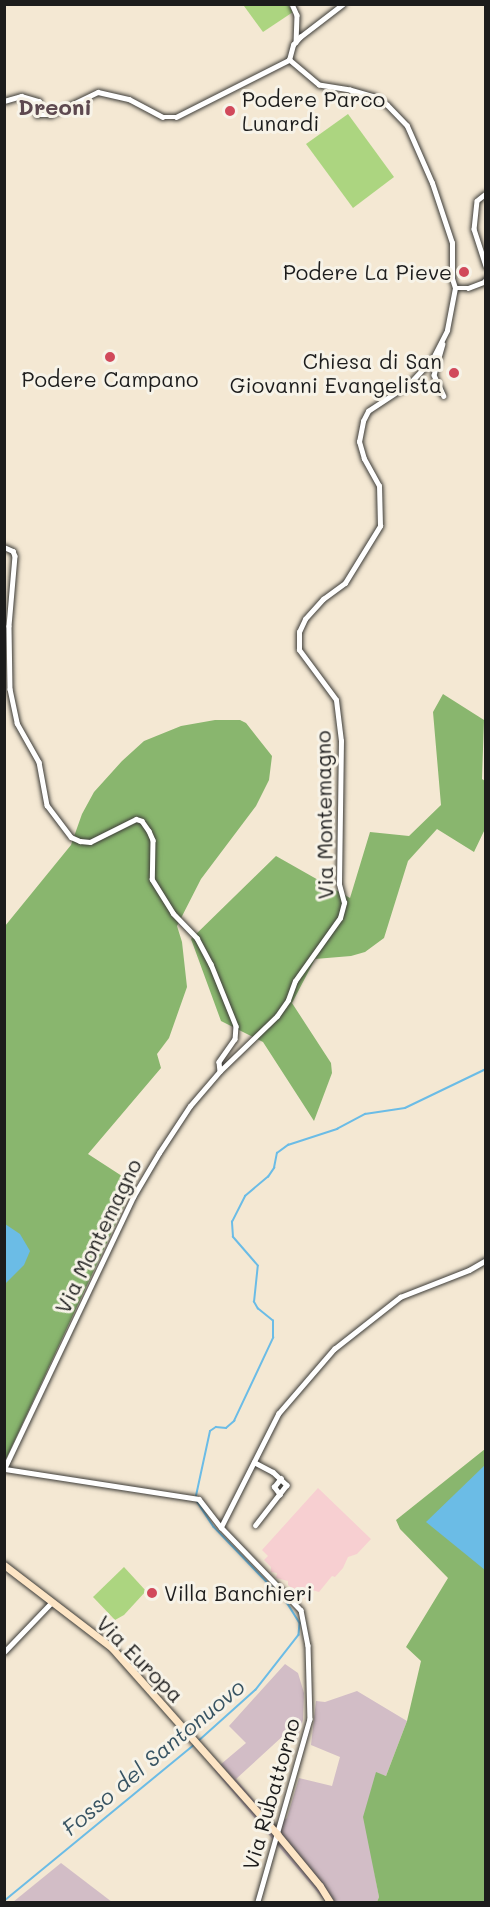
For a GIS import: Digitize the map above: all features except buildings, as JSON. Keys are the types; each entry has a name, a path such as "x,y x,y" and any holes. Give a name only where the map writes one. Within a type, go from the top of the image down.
{"main road":[{"name":"Via Europa","path":"4,1565 112,1648 277,1834 320,1886 330,1902"}],"street":[{"path":"4,101 21,96 39,101 37,115 50,115 98,92 129,99 163,117 176,117 289,60 296,42 297,15 292,4"},
{"path":"296,42 343,4"},
{"name":"Via Montemagno","path":"5,1469 133,1197 190,1106 220,1071 277,1016 288,1000 295,981 340,918 344,903 339,884 341,741 336,700 299,650 299,632 305,619 323,599 345,583 380,526 379,486 364,459 359,442 363,421 368,411 409,384 433,358 447,330 455,288 452,279 452,243 432,183 407,126 387,105 374,97 319,85 289,60"},
{"path":"486,194 477,201 474,229 486,266"},
{"path":"455,288 468,288 486,279"},
{"path":"444,396 434,375 447,330"},
{"path":"4,547 13,551 15,556 9,626 9,689 17,723 39,762 47,805 71,837 80,841 90,842 136,819 142,821 149,831 153,840 152,879 173,913 192,930 202,947 236,1026 235,1039 219,1062 220,1071"},
{"path":"221,1527 278,1414 333,1349 400,1298 469,1270 486,1260"},
{"path":"254,1462 281,1478 287,1485 256,1525"},
{"name":"Via Rubattorno","path":"5,1469 199,1499 221,1527 301,1610 307,1629 312,1703 310,1719 258,1902"},
{"path":"280,1496 274,1487 281,1478"},
{"path":"4,1652 52,1601"}],"shaded area":[{"path":"318,1488 371,1539 357,1554 348,1557 343,1568 335,1577 332,1576 319,1592 312,1590 309,1602 288,1585 288,1581 276,1578 277,1573 271,1572 271,1567 264,1560 268,1556 262,1550"},
{"path":"285,1664 298,1673 304,1693 303,1720 297,1740 284,1735 236,1779 276,1826 287,1818 299,1778 332,1786 340,1757 311,1745 316,1701 325,1702 357,1691 407,1721 386,1776 376,1773 369,1842 379,1897 377,1902 324,1902 214,1770 246,1743 229,1726"},
{"path":"61,1863 112,1902 13,1902"}],"green space":[{"path":"246,4 288,5 293,12 263,32 244,6"},
{"path":"348,114 394,177 353,208 306,144"},
{"path":"443,694 484,720 482,779 485,781 485,829 474,852 437,829 408,861 384,938 365,952 351,956 315,959 292,1003 331,1063 332,1073 314,1121 263,1042 221,1021 191,939 276,856 350,898 370,832 409,836 441,805 433,712"},
{"path":"215,720 240,720 246,723 272,756 269,780 256,806 201,879 177,926 182,942 187,987 169,1038 157,1054 161,1068 88,1154 125,1178 131,1191 5,1461 5,926 71,845 82,814 94,792 122,761 144,741 181,726"},
{"path":"485,1449 485,1902 377,1902 379,1897 363,1817 376,1772 386,1776 407,1721 421,1661 406,1647 448,1578 400,1529 396,1520"},
{"path":"124,1567 146,1591 124,1615 115,1620 93,1597"}],"water":[{"path":"5,1224 20,1234 30,1251 24,1265 5,1284"},
{"path":"485,1465 485,1570 426,1522"}],"waterway":[{"name":"Fosso del Santonuovo","path":"196,1496 210,1431 216,1427 226,1428 234,1421 273,1338 273,1321 258,1309 254,1302 258,1266 233,1237 232,1222 245,1196 268,1177 274,1168 277,1153 288,1145 337,1129 365,1114 405,1108 486,1069"},
{"name":"Fosso del Santonuovo","path":"197,1501 214,1527 288,1604 300,1623 299,1635 256,1690 200,1740"},
{"name":"Fosso del Santonuovo","path":"4,1901 194,1745"}],"place":[{"name":"Podere Parco Lunardi","path":"230,111"},
{"name":"Podere La Pieve","path":"464,272"},
{"name":"Podere Campano","path":"110,357"},
{"name":"Chiesa di San Giovanni Evangelista","path":"454,373"},
{"name":"Villa Banchieri","path":"152,1593"}],"district":[{"name":"Dreoni","path":"55,107"}]}
